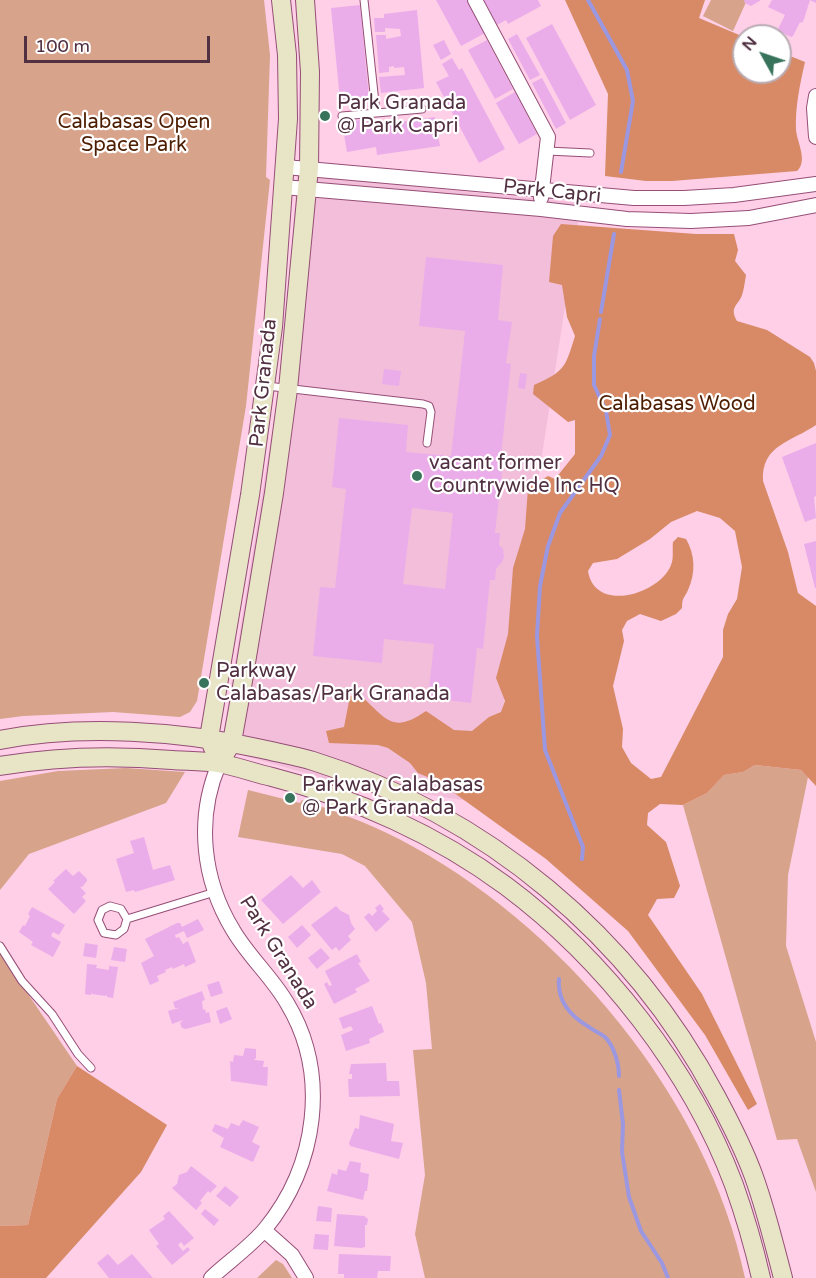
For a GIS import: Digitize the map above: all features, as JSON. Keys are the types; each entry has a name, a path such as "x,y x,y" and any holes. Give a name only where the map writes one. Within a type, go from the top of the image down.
{"street":[{"name":"Park Granada","path":"209,738 250,495 273,320 288,118 287,55 281,0"},
{"name":"Park Granada","path":"211,1278 264,1230 290,1194 312,1126 313,1084 306,1044 287,1003 232,929 215,892 206,849 204,816 211,782 232,742 272,505 288,389 309,168 310,72 305,0"},
{"path":"475,0 548,137 541,210"},
{"path":"816,96 814,108 816,137"},
{"name":"Park Capri","path":"285,167 634,198 734,195 816,184"},
{"name":"Park Capri","path":"283,187 627,219 691,221 749,218 816,205"},
{"path":"0,740 27,735 125,731 232,742 311,761 393,792 437,814 514,862 553,892 584,921 649,991 673,1025 704,1073 753,1175 771,1230 783,1278"},
{"path":"209,738 219,764"},
{"path":"0,766 69,758 121,756 219,764 302,784 383,815 424,836 505,885 571,943 631,1008 683,1082 734,1184 761,1278"},
{"path":"264,1230 292,1255 306,1278"}],"lane":[{"path":"364,0 376,112"},
{"path":"342,116 422,110"},
{"path":"547,151 590,153"},
{"path":"266,386 429,406 431,412 427,444"},
{"path":"127,919 215,892"},
{"path":"110,906 121,909 127,919 124,929 116,935 104,933 98,920 102,910 110,906"},
{"path":"0,945 22,981 60,1024 78,1054 92,1068"}],"shaded area":[{"path":"297,175 581,203 488,804 326,779 221,749 285,351"}],"green space":[{"name":"Calabasas Open Space Park","path":"0,0 264,0 270,55 266,177 270,180 246,406 197,701 190,712 180,717 113,712 0,719"},
{"path":"565,0 705,0 699,18 732,32 732,84 792,84 792,57 805,62 796,113 796,130 802,162 797,171 672,181 646,181 605,176 608,94"},
{"path":"711,0 747,0 736,24 732,24 732,30 703,16"},
{"name":"Calabasas Wood","path":"561,224 696,234 734,234 738,250 735,261 746,275 742,295 734,310 737,321 767,330 810,357 816,371 816,425 772,452 767,459 763,481 788,552 798,593 816,606 816,786 801,770 755,765 743,772 724,775 707,793 683,805 660,804 648,813 647,825 666,842 680,886 674,898 657,899 648,915 702,994 757,1104 748,1110 705,1035 628,931 546,859 439,782 418,773 410,763 388,748 378,745 329,743 326,731 344,727 350,696 360,695 390,721 405,722 426,711 454,730 472,731 489,717 501,712 505,701 496,678 508,634 513,568 525,529 528,488 548,476 555,479 575,454 575,420 568,422 533,394 534,385 558,372 566,362 575,336 567,317 562,285 549,282 553,236","holes":["697,511 720,518 735,531 742,567 737,599 728,614 723,630 723,657 661,777 651,779 631,763 622,747 623,729 613,686 624,641 622,630 627,621 640,614 661,621 676,614 682,608 692,577 691,551 686,539 678,537 673,542 672,562 665,575 642,591 628,595 614,596 602,592 593,584 588,571 593,563 617,559 650,539 671,522"]},
{"path":"755,765 801,770 808,777 788,875 786,946 816,1042 816,1192 797,1139 777,1140 683,805 707,793 724,775 743,772"},
{"path":"126,768 185,772 166,803 29,854 0,890 0,781 58,771"},
{"path":"248,790 300,803 302,800 399,839 459,875 516,918 570,967 619,1023 662,1082 698,1145 726,1211 745,1278 425,1278 415,1234 425,1175 413,1050 432,1049 426,983 412,922 365,866 342,854 238,837"},
{"path":"0,953 77,1066 57,1099 28,1225 0,1226"},
{"path":"77,1066 167,1125 141,1172 46,1278 0,1278 0,1226 28,1225 57,1099"},
{"path":"276,1260 283,1264 292,1278 257,1278"}],"building":[{"path":"436,0 470,0 487,32 461,46"},
{"path":"484,0 538,0 541,6 508,24 506,20 497,25"},
{"path":"744,0 761,0 751,6"},
{"path":"772,0 810,0 804,19 792,36 792,24 780,24 785,15 768,7"},
{"path":"360,5 369,97 340,100 331,8"},
{"path":"417,10 424,88 381,93 379,77 405,75 404,67 394,68 394,66 389,67 389,72 379,73 376,35 386,35 386,39 401,36 400,29 385,28 385,32 375,32 374,18 384,18 384,14"},
{"path":"552,24 596,105 570,120 526,38"},
{"path":"517,34 540,75 530,80 508,39"},
{"path":"444,40 451,54 441,60 433,45"},
{"path":"487,40 513,89 495,99 468,50"},
{"path":"452,58 459,70 462,68 505,149 479,163 436,82 449,76 442,64"},
{"path":"542,78 566,123 556,129 532,83"},
{"path":"515,92 537,134 519,144 496,103"},
{"path":"435,117 440,146 377,155 376,147 347,152 342,123 372,118 374,126"},
{"name":"vacant former Countrywide Inc HQ","path":"426,257 503,265 498,320 512,322 506,363 511,364 495,533 500,533 499,545 503,549 504,557 496,569 495,580 490,580 483,649 477,648 471,703 428,698 434,644 384,639 382,663 313,656 320,587 335,588 346,489 332,487 339,418 408,425 406,452 451,456 465,331 419,326","holes":["412,508 453,513 445,589 403,584"]},
{"path":"384,369 401,371 399,386 382,384"},
{"path":"520,373 527,374 525,389 518,388"},
{"path":"816,443 816,496 814,497 816,518 805,522 782,457"},
{"path":"816,541 816,588 815,588 804,544"},
{"path":"144,837 153,870 170,865 175,880 135,892 134,890 126,892 116,859 134,853 130,841"},
{"path":"66,869 73,876 79,871 87,879 80,887 86,893 82,897 86,901 74,914 48,889"},
{"path":"291,875 303,888 312,880 321,892 283,924 261,900"},
{"path":"380,904 384,909 382,911 390,919 376,932 364,917 369,913 372,916 377,911 375,908"},
{"path":"336,906 349,915 355,929 348,936 351,940 339,951 336,947 332,950 311,925"},
{"path":"32,907 65,925 59,935 53,932 51,936 61,942 53,957 31,945 33,942 19,932 23,925 25,926"},
{"path":"198,919 204,930 187,938 184,931 175,935 183,944 188,941 196,962 185,967 184,964 165,970 166,972 157,976 159,981 150,985 141,963 154,956 145,939 177,923 180,923 182,927"},
{"path":"302,925 311,935 297,948 288,937"},
{"path":"85,943 98,945 96,958 83,956"},
{"path":"114,947 127,949 125,962 111,960"},
{"path":"321,948 330,958 317,969 308,958"},
{"path":"357,954 361,962 358,963 370,981 355,989 357,992 334,1004 324,984 327,982 329,986 332,985 325,971"},
{"path":"87,964 109,970 109,966 118,967 113,998 107,997 107,994 106,996 92,994 92,992 91,995 85,994"},
{"path":"219,981 223,993 211,997 207,985"},
{"path":"202,991 205,1000 202,1001 203,1010 205,1009 206,1013 209,1012 211,1022 186,1029 182,1028 180,1023 183,1020 172,1024 168,1011 179,1008 175,1008 173,1002"},
{"path":"372,1006 384,1032 369,1039 370,1043 346,1051 341,1035 353,1030 351,1026 343,1029 339,1018"},
{"path":"227,1007 232,1019 220,1024 216,1011"},
{"path":"245,1048 256,1049 254,1060 264,1061 263,1067 268,1067 267,1086 231,1081 230,1061 233,1062 234,1055 243,1056"},
{"path":"386,1063 387,1081 399,1081 400,1096 349,1097 348,1079 352,1079 352,1074 349,1074 351,1064"},
{"path":"360,1115 394,1124 391,1141 403,1143 399,1159 350,1146 355,1128 359,1129"},
{"path":"243,1120 259,1127 252,1142 260,1146 253,1162 220,1147 224,1138 212,1131 215,1124 228,1129 231,1123 239,1126"},
{"path":"350,1161 361,1163 360,1172 369,1174 367,1191 365,1191 363,1200 327,1191 332,1173 337,1175 338,1169 346,1171"},
{"path":"191,1166 217,1186 210,1193 208,1191 196,1210 172,1188 177,1184 179,1175 187,1172"},
{"path":"225,1186 239,1197 230,1207 216,1196"},
{"path":"318,1206 332,1208 331,1222 316,1221"},
{"path":"205,1209 219,1220 214,1226 201,1214"},
{"path":"169,1211 194,1238 184,1246 181,1242 178,1245 183,1251 188,1247 190,1250 172,1265 156,1246 159,1244 149,1230 165,1219 163,1216"},
{"path":"337,1214 364,1216 368,1219 365,1225 365,1247 334,1246"},
{"path":"315,1234 329,1235 328,1250 313,1249"},
{"path":"108,1254 118,1265 132,1254 153,1278 109,1278 97,1263"},
{"path":"339,1254 391,1256 390,1271 378,1271 377,1278 344,1278 344,1274 338,1274"}],"waterway":[{"path":"588,0 627,70 633,101 621,172"},
{"path":"601,312 614,234"},
{"path":"582,859 583,847 545,750 537,636 540,586 548,546 560,513 601,456 610,435 606,411 594,385 594,356 600,319"},
{"path":"559,979 560,994 566,1007 582,1023 605,1037 611,1045 617,1061 619,1076"},
{"path":"619,1090 623,1124 622,1152 629,1197 641,1231 662,1263 668,1278"}],"place":[{"name":"Park Granada @ Park Capri","path":"325,116"},
{"name":"vacant former Countrywide Inc HQ","path":"417,476"},
{"name":"Parkway Calabasas/Park Granada","path":"204,683"},
{"name":"Parkway Calabasas @ Park Granada","path":"290,798"}]}
